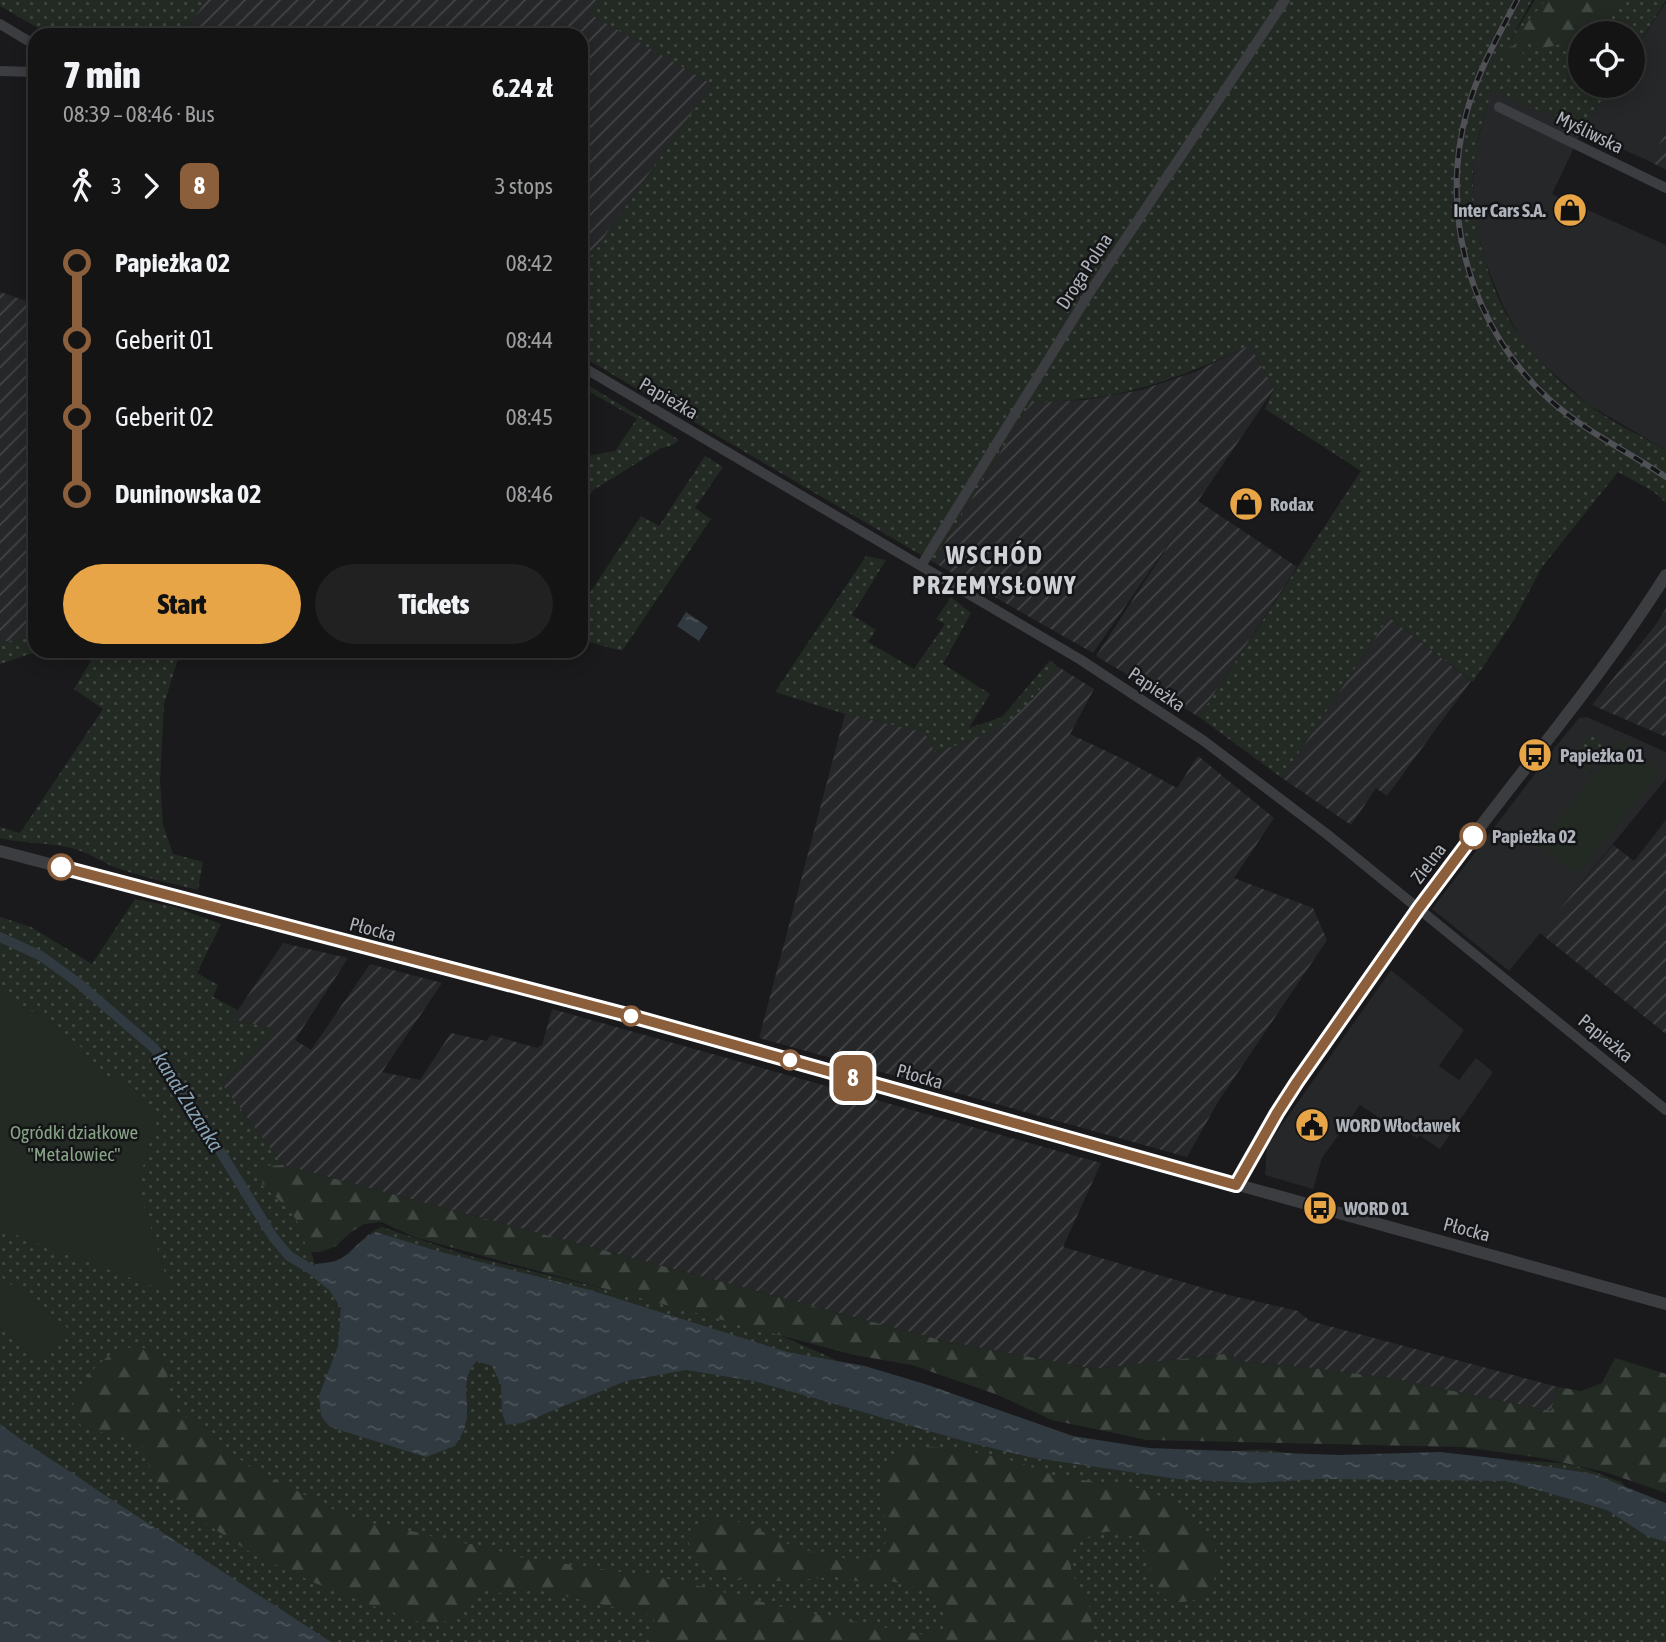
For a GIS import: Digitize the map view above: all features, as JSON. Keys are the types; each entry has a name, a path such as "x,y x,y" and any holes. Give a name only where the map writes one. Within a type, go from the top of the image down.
{"street":[{"name":"Droga Polna","path":"920,566 1090,292 1285,0"},
{"path":"0,23 28,41"},
{"path":"0,71 28,72"},
{"name":"Myśliwska","path":"1499,107 1666,188"},
{"name":"Papieżka","path":"588,370 1081,660 1204,741 1322,830 1666,1110"},
{"name":"Zielna","path":"1236,1185 1277,1113 1419,908 1606,662 1666,575"},
{"name":"Płocka","path":"0,851 631,1016 1666,1304"}],"shaded area":[{"path":"206,0 597,0 589,13 712,84 588,260 588,28 188,28"},
{"path":"1666,2 1666,133 1649,161 1582,131 1552,194 1666,245 1666,450 1589,405 1538,360 1519,336 1503,306 1485,261 1476,226 1473,196 1474,155 1492,88 1582,130 1603,98 1645,98 1645,34"},
{"path":"1666,133 1666,170 1649,161"},
{"path":"0,292 28,302 28,636 0,642"},
{"path":"1250,345 1274,389 1198,501 1297,567 1199,717 1096,656 1181,526 1093,653 933,562 1031,402 1086,400 1141,390 1195,372"},
{"path":"1666,608 1666,737 1592,705"},
{"path":"1389,617 1471,681 1387,796 1376,788 1351,825 1282,778"},
{"path":"1057,666 1094,689 1070,734 1177,788 1198,756 1274,818 1234,878 1313,908 1327,940 1218,1102 1187,1157 759,1038 845,714 925,732 935,752 971,740 1033,699"},
{"path":"1587,717 1666,752 1666,779 1509,971 1432,909 1557,745 1579,718"},
{"path":"1666,820 1666,1034 1540,933 1613,845 1634,861"},
{"path":"283,943 348,958 295,1040 311,1050 370,964 442,983 382,1072 420,1080 451,1033 486,1041 491,1035 537,1048 542,1045 552,1009 1101,1163 1063,1247 1224,1294 1298,1311 1310,1321 1558,1387 1551,1411 1390,1378 1234,1361 1234,1353 1094,1369 944,1341 283,1165 221,1083 242,1065 275,1029 232,1019"},
{"path":"1391,970 1464,1030 1439,1066 1459,1080 1476,1058 1493,1072 1440,1149 1419,1135 1417,1138 1397,1125 1395,1128 1360,1105 1322,1158 1313,1189 1265,1175 1267,1146"}],"green space":[{"path":"0,0 206,0 188,28 38,28 0,6"},
{"path":"597,0 1532,0 1509,43 1535,0 1666,0 1645,34 1645,21 1568,21 1568,98 1603,98 1582,130 1492,89 1477,143 1473,183 1477,229 1483,253 1498,298 1509,319 1535,356 1569,389 1607,417 1666,450 1666,503 1654,492 1618,472 1542,567 1515,618 1473,682 1389,617 1282,778 1199,717 1361,471 1265,409 1274,389 1250,345 1196,369 1144,387 1091,398 1031,402 933,562 588,360 588,260 712,84 588,13"},
{"path":"1544,0 1623,0 1607,21 1568,21 1568,42 1540,49 1532,43 1528,44 1518,61 1508,62 1503,53 1509,47 1517,45 1523,26 1531,14 1541,9"},
{"path":"588,385 679,440 671,446 661,448 592,491 588,497 588,456 615,451 637,419 588,391"},
{"path":"705,456 723,467 695,508 711,519 622,651 588,642 588,596 641,516 659,526"},
{"path":"866,556 886,560 852,615 876,630 868,642 914,669 945,624 936,619 951,597 971,613 943,664 990,694 969,728 1002,717 1050,660 1057,666 1030,701 1002,726 964,743 935,752 924,732 845,714 775,692"},
{"path":"28,636 28,655 0,664 0,642"},
{"path":"93,658 180,658 164,704 160,781 163,824 173,854 203,862 198,890 124,871 75,849 0,838 0,827 20,833 103,709 74,689"},
{"path":"1590,734 1600,742 1603,751 1585,773 1568,761"},
{"path":"1619,739 1660,772 1577,875 1538,844 1602,766 1599,764"},
{"path":"135,899 175,907 221,924 197,973 218,985 213,997 238,1010 232,1019 276,1029 221,1083 283,1165 315,1264 344,1258 369,1234 382,1227 466,1255 769,1329 850,1368 983,1415 1051,1434 1120,1447 1157,1450 1268,1450 1298,1458 1475,1458 1562,1463 1584,1468 1621,1482 1635,1497 1666,1506 1666,1642 0,1642 0,917 31,927 92,964"},
{"name":"Ogródki działkowe \"Metalowiec\"","path":"0,993 48,1020 81,1047 94,1065 109,1077 135,1089 148,1101 153,1114 153,1129 138,1186 168,1283 163,1290 0,1229"},
{"path":"283,1165 944,1341 1094,1369 1234,1353 1234,1361 1390,1378 1551,1411 1558,1387 1581,1391 1602,1383 1615,1358 1666,1374 1666,1493 1605,1472 1542,1458 1462,1447 1147,1440 1052,1420 998,1395 912,1365 854,1355 512,1264 414,1237 382,1222 365,1224 336,1246 321,1252 310,1252 292,1213 263,1186 260,1166"},
{"path":"0,1276 67,1327 42,1360 0,1328"},
{"path":"137,1346 154,1351 165,1361 170,1391 177,1411 213,1433 223,1446 250,1467 352,1519 446,1541 478,1545 519,1557 675,1580 802,1612 925,1635 942,1631 947,1623 945,1603 918,1588 891,1581 874,1584 841,1576 789,1581 730,1577 714,1572 703,1563 691,1548 688,1537 690,1530 702,1522 734,1521 814,1552 837,1557 870,1557 881,1550 886,1539 881,1475 887,1461 899,1451 941,1447 1018,1462 1058,1476 1133,1487 1156,1494 1179,1508 1214,1540 1215,1577 1207,1592 1200,1598 1170,1601 1159,1593 1155,1586 1144,1551 1134,1538 1125,1533 1103,1532 1083,1540 1076,1547 1070,1562 1090,1610 1091,1642 653,1642 654,1616 537,1590 520,1588 510,1593 502,1593 484,1586 458,1617 443,1622 411,1621 315,1583 253,1554 193,1515 172,1496 152,1476 145,1448 132,1438 83,1429 76,1417 73,1402 89,1373 114,1351"}],"water":[{"path":"686,612 708,627 699,641 677,626"},
{"path":"376,1232 437,1251 590,1290 787,1352 865,1366 1073,1436 1149,1448 1338,1455 1440,1452 1593,1474 1666,1503 1666,1542 1647,1536 1607,1510 1507,1481 1320,1479 1252,1483 1177,1479 1029,1457 754,1381 686,1370 626,1381 522,1423 506,1425 502,1412 501,1385 492,1366 477,1361 466,1384 467,1417 462,1433 455,1446 426,1457 330,1427 321,1416 319,1396 338,1346 341,1308 329,1290 313,1277 315,1264 344,1257"},
{"path":"0,1424 24,1442 331,1642 0,1642"}],"waterway":[{"name":"kanał Zuzanka","path":"0,937 41,956 77,982 154,1048 171,1071 273,1237 289,1256 314,1271"}],"railway":[{"path":"1517,0 1477,82 1467,111 1459,150 1457,190 1460,229 1468,268 1482,305 1500,340 1523,372 1551,401 1578,422 1666,477"}],"bus line":[{"name":"8","path":"61,867 631,1016 1236,1185 1297,1082 1473,836"}],"place":[{"name":"Inter Cars S.A.","path":"1570,210"},
{"name":"Rodax","path":"1246,504"},
{"name":"Papieżka 01","path":"1535,755"},
{"name":"Papieżka 02","path":"1473,836"},
{"name":"WORD Włocławek","path":"1312,1125"},
{"name":"WORD 01","path":"1320,1208"}],"district":[{"name":"WSCHÓD PRZEMYSŁOWY","path":"995,570"}]}
